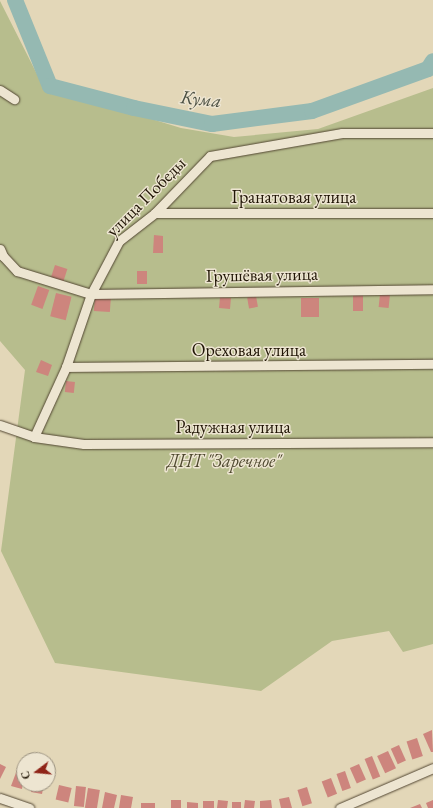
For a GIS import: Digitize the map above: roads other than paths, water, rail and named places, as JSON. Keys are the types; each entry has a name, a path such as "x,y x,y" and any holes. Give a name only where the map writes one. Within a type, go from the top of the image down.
{"street":[{"path":"0,90 14,99"},
{"name":"улица Победы","path":"34,437 66,367 91,294 119,241 155,213 210,156 342,133 433,133"},
{"name":"Гранатовая улица","path":"155,213 433,212"},
{"name":"Грушёвая улица","path":"0,249 3,256 17,271 91,294 433,289"},
{"name":"Ореховая улица","path":"66,367 433,364"},
{"path":"0,425 34,437"},
{"name":"Радужная улица","path":"34,437 84,444 433,442"},
{"path":"340,808 433,768"},
{"path":"0,798 30,808"}],"waterway":[{"name":"Кума","path":"15,0 50,86 134,108 212,124 312,111 428,69 433,61"}],"park label":[{"name":"ДНТ \"Заречное\"","path":"224,461"}]}
